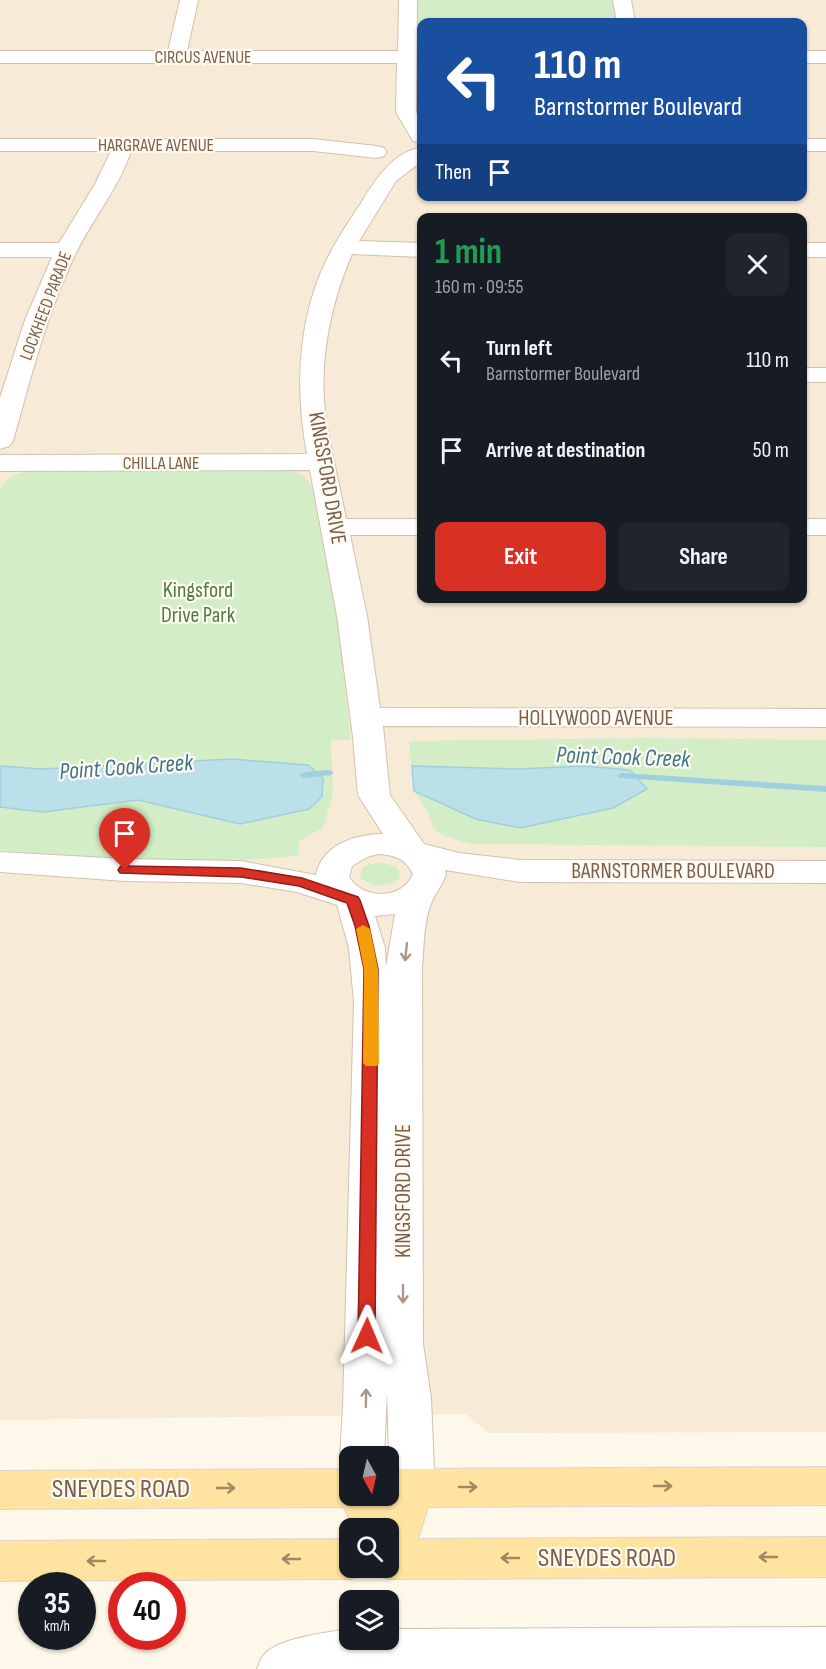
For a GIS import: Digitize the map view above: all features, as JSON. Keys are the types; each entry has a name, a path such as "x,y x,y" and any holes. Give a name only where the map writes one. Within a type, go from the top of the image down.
{"main road":[{"path":"395,1518 400,1487 826,1486"},
{"name":"SNEYDES ROAD","path":"0,1490 339,1488"},
{"name":"SNEYDES ROAD","path":"399,1559 826,1557"},
{"path":"0,1561 339,1559"}],"street":[{"path":"176,57 189,0"},
{"path":"408,0 406,112 417,139"},
{"path":"621,0 625,18"},
{"name":"CIRCUS AVENUE","path":"0,57 407,57"},
{"path":"807,57 826,57"},
{"path":"388,177 384,161 384,141 406,112"},
{"name":"HARGRAVE AVENUE","path":"0,145 313,145 384,141 398,156 417,147"},
{"name":"LOCKHEED PARADE","path":"0,441 38,317 66,250 116,166 123,145"},
{"path":"807,145 826,145"},
{"name":"KINGSFORD DRIVE","path":"414,852 387,817 374,795 352,615 313,418 312,364 318,320 332,274 344,247 388,177 417,149"},
{"path":"344,247 417,250"},
{"path":"0,250 66,250"},
{"path":"807,250 826,250"},
{"path":"807,375 826,375"},
{"name":"CHILLA LANE","path":"0,463 321,462"},
{"path":"336,527 417,527"},
{"path":"807,527 826,527"},
{"name":"HOLLYWOOD AVENUE","path":"366,717 826,718"},
{"path":"349,898 334,884 332,877 335,864 346,854 356,828 374,795"},
{"path":"0,862 125,870 241,872 302,882 349,898 381,905 401,902 419,893 426,885 429,871 427,864 414,852 396,846 378,844 346,854 241,872"},
{"name":"BARNSTORMER BOULEVARD","path":"414,852 459,863 520,871 826,872"},
{"name":"BARNSTORMER BOULEVARD","path":"419,893 520,871"},
{"name":"KINGSFORD DRIVE","path":"400,1487 413,1440 411,1397 402,1344 404,969 409,924 419,893"},
{"name":"KINGSFORD DRIVE","path":"349,898 368,948 372,1002 366,1407 363,1446"},
{"path":"281,1669 306,1656 352,1650 826,1648"}],"shaded area":[{"path":"0,0 826,0 826,1432 489,1433 465,1414 0,1420"}],"green space":[{"path":"417,0 612,0 616,18 417,18"},
{"name":"Kingsford Drive Park","path":"276,470 301,475 312,487 337,613 351,740 331,740 333,794 323,828 299,841 299,855 263,859 150,861 0,850 0,489 2,485 12,477 29,471"},
{"path":"647,738 826,740 826,847 470,844 440,834 433,828 428,812 414,791 409,741"},
{"path":"379,862 397,867 401,876 394,884 375,886 361,879 363,867"}],"water":[{"path":"232,759 308,765 323,778 322,797 309,809 240,824 138,800 43,812 0,807 0,766 41,769"},
{"path":"412,766 518,769 584,766 630,770 647,789 613,808 520,828 476,819 414,791"}],"waterway":[{"name":"Point Cook Creek","path":"304,775 328,773"},
{"name":"Point Cook Creek","path":"623,776 826,789"}],"slow traffic":[{"path":"363,929 371,969 371,1063"}],"route":[{"path":"125,870 241,872 302,882 353,900 368,948 371,969 367,1336"}]}
